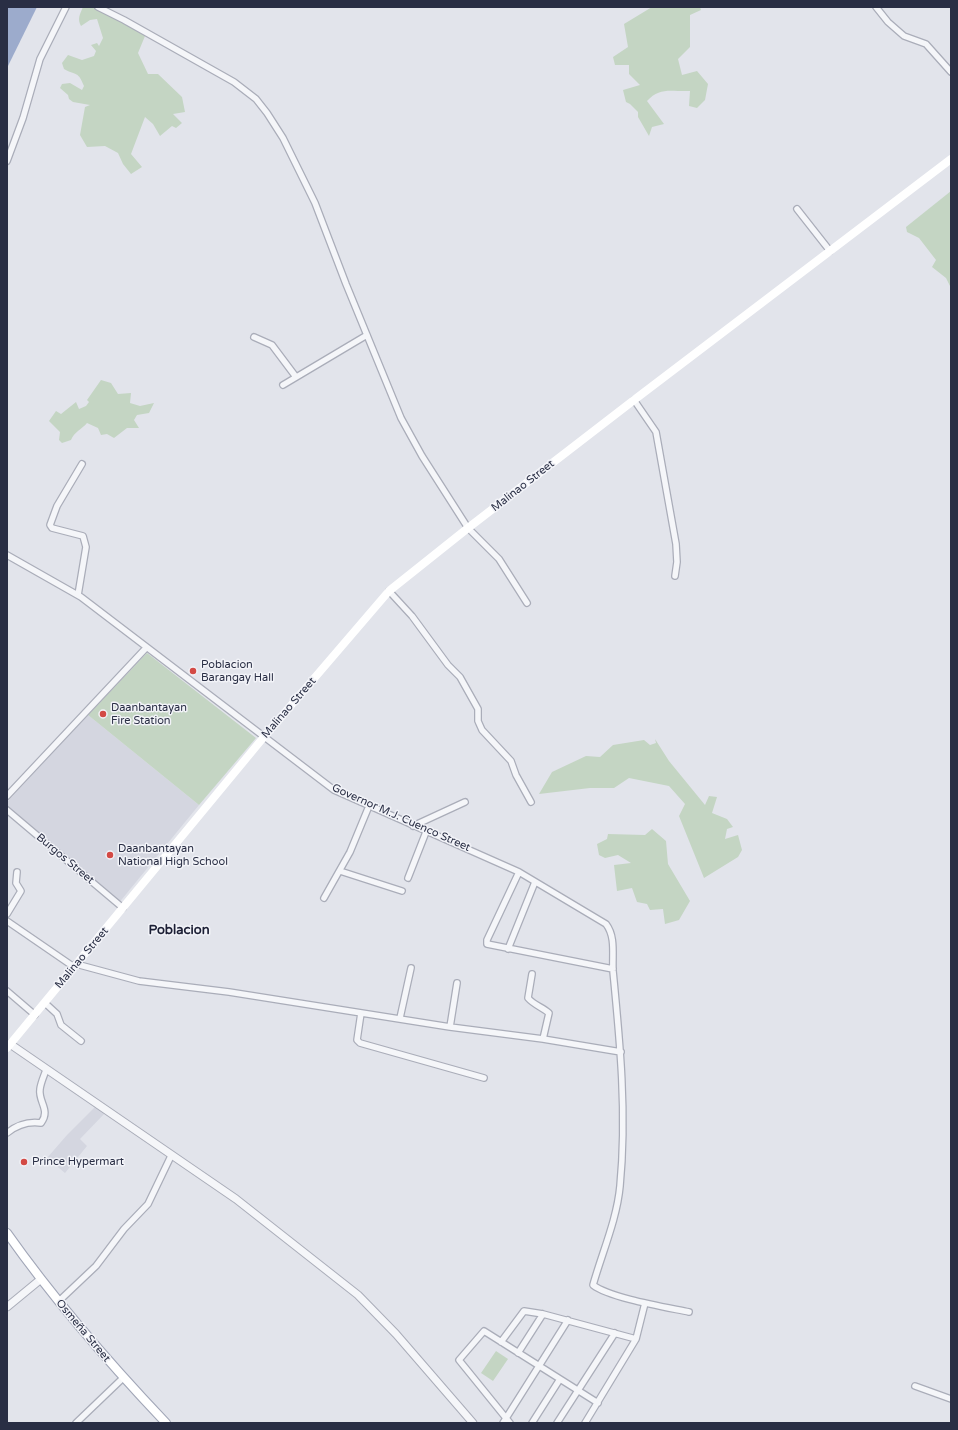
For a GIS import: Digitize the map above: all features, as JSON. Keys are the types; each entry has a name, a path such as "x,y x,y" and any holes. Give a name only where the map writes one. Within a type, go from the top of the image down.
{"main road":[{"name":"Malinao Street","path":"8,1045 45,1003 263,738 390,591 468,528 634,400 951,159"},
{"name":"Osmeña Street","path":"7,1233 86,1336 166,1423"}],"street":[{"path":"7,161 23,118 40,59 66,7"},
{"path":"98,7 222,75 256,99 283,138 315,203 401,418 422,456 468,528 498,559 511,576 527,603"},
{"path":"876,7 888,22 904,36 926,44 951,72"},
{"path":"797,209 830,251"},
{"path":"283,385 367,335"},
{"path":"254,337 272,345 296,377"},
{"path":"634,400 656,432 676,544 677,562 675,576"},
{"path":"78,595 86,540 84,536 52,528 50,525 57,506 82,464"},
{"name":"Governor M.J. Cuenco Street","path":"7,555 78,595 263,738 296,759 334,790 519,872 601,920 609,928 613,939 613,969"},
{"path":"390,591 412,616 448,665 460,677 478,709 478,721 482,730 511,761 516,775 531,802"},
{"path":"7,796 146,648"},
{"path":"413,826 465,802"},
{"path":"324,898 340,871 369,806"},
{"name":"Burgos Street","path":"7,810 123,908"},
{"path":"408,878 426,832"},
{"path":"340,871 402,891"},
{"path":"7,914 21,891 16,883 17,872"},
{"path":"519,872 487,940 487,944 613,969 622,1067 620,1187 614,1215 593,1285 600,1290 645,1303 689,1312"},
{"path":"508,949 535,882"},
{"path":"7,921 75,965 139,981 228,992 621,1052"},
{"path":"400,1018 411,968"},
{"path":"532,974 528,998 532,1003 542,1007 549,1013 543,1039"},
{"path":"450,1027 457,983"},
{"path":"7,991 35,1015"},
{"path":"45,1003 57,1014 61,1025 81,1041"},
{"path":"361,1013 357,1036 357,1040 360,1043 484,1078"},
{"path":"8,1045 108,1109 171,1156 261,1217 305,1254 358,1295 396,1334 473,1423"},
{"path":"7,1133 17,1126 32,1121 41,1123 46,1110 40,1091 46,1070"},
{"path":"59,1301 96,1266 124,1229 152,1199 171,1156"},
{"path":"7,1307 41,1279"},
{"path":"585,1423 636,1339 645,1303"},
{"path":"501,1342 524,1311 568,1320 636,1339"},
{"path":"518,1353 543,1314"},
{"path":"568,1320 539,1366 506,1422 459,1360 484,1331 518,1353 539,1366 560,1379 579,1390 598,1403"},
{"path":"557,1423 615,1333"},
{"path":"76,1423 123,1378"},
{"path":"532,1423 560,1379"},
{"path":"915,1386 951,1399"}],"shaded area":[{"name":"Daanbantayan National High School","path":"88,715 199,805 118,904 7,806 7,802"},
{"path":"97,1105 106,1112 80,1139 87,1146 65,1173 47,1158 67,1135"}],"green space":[{"path":"83,7 98,7 145,36 138,53 148,74 158,74 182,97 185,112 173,114 182,123 176,128 172,126 160,136 153,124 145,117 131,154 142,167 131,174 123,164 118,153 105,146 87,147 80,135 85,107 90,105 73,102 60,88 62,84 70,83 82,90 84,86 80,78 77,74 64,69 62,63 68,55 82,60 94,56 96,51 91,45 97,43 99,46 103,38 97,19 90,20 81,26 79,19"},
{"path":"652,7 700,7 701,10 690,15 690,47 678,59 682,75 697,71 708,84 705,100 697,108 689,106 690,91 667,91 657,93 652,96 647,101 664,124 652,127 649,136 638,117 638,112 626,102 623,90 640,85 629,74 629,65 615,65 613,57 628,47 624,24"},
{"path":"951,191 951,288 946,278 932,267 936,260 919,238 907,232 906,227"},
{"path":"101,380 111,383 118,394 131,393 130,403 140,406 154,403 149,413 137,415 134,420 139,428 127,428 114,438 107,434 101,435 98,428 87,423 74,435 71,440 62,443 59,440 60,432 49,421 56,411 61,414 76,402 79,409 86,406 89,402 87,400"},
{"path":"147,653 256,738 199,805 88,715"},
{"path":"655,739 669,761 705,805 709,796 717,797 712,813 727,819 733,827 727,829 725,839 738,835 742,850 738,857 704,878 679,816 685,804 669,786 629,778 614,788 590,788 539,794 552,772 586,756 600,757 613,745 644,740 650,745 656,743"},
{"path":"652,829 666,841 668,864 690,901 679,920 665,924 663,909 650,910 647,904 637,902 632,888 617,891 614,865 631,863 618,855 605,858 599,855 597,844 607,839 608,834 645,835"},
{"path":"496,1351 508,1359 493,1381 481,1373"}],"water":[{"path":"7,7 37,7 7,68"}],"place":[{"name":"Poblacion Barangay Hall","path":"193,671"},
{"name":"Daanbantayan Fire Station","path":"103,714"},
{"name":"Daanbantayan National High School","path":"110,855"},
{"name":"Prince Hypermart","path":"24,1162"}],"district":[{"name":"Poblacion","path":"179,931"}]}
